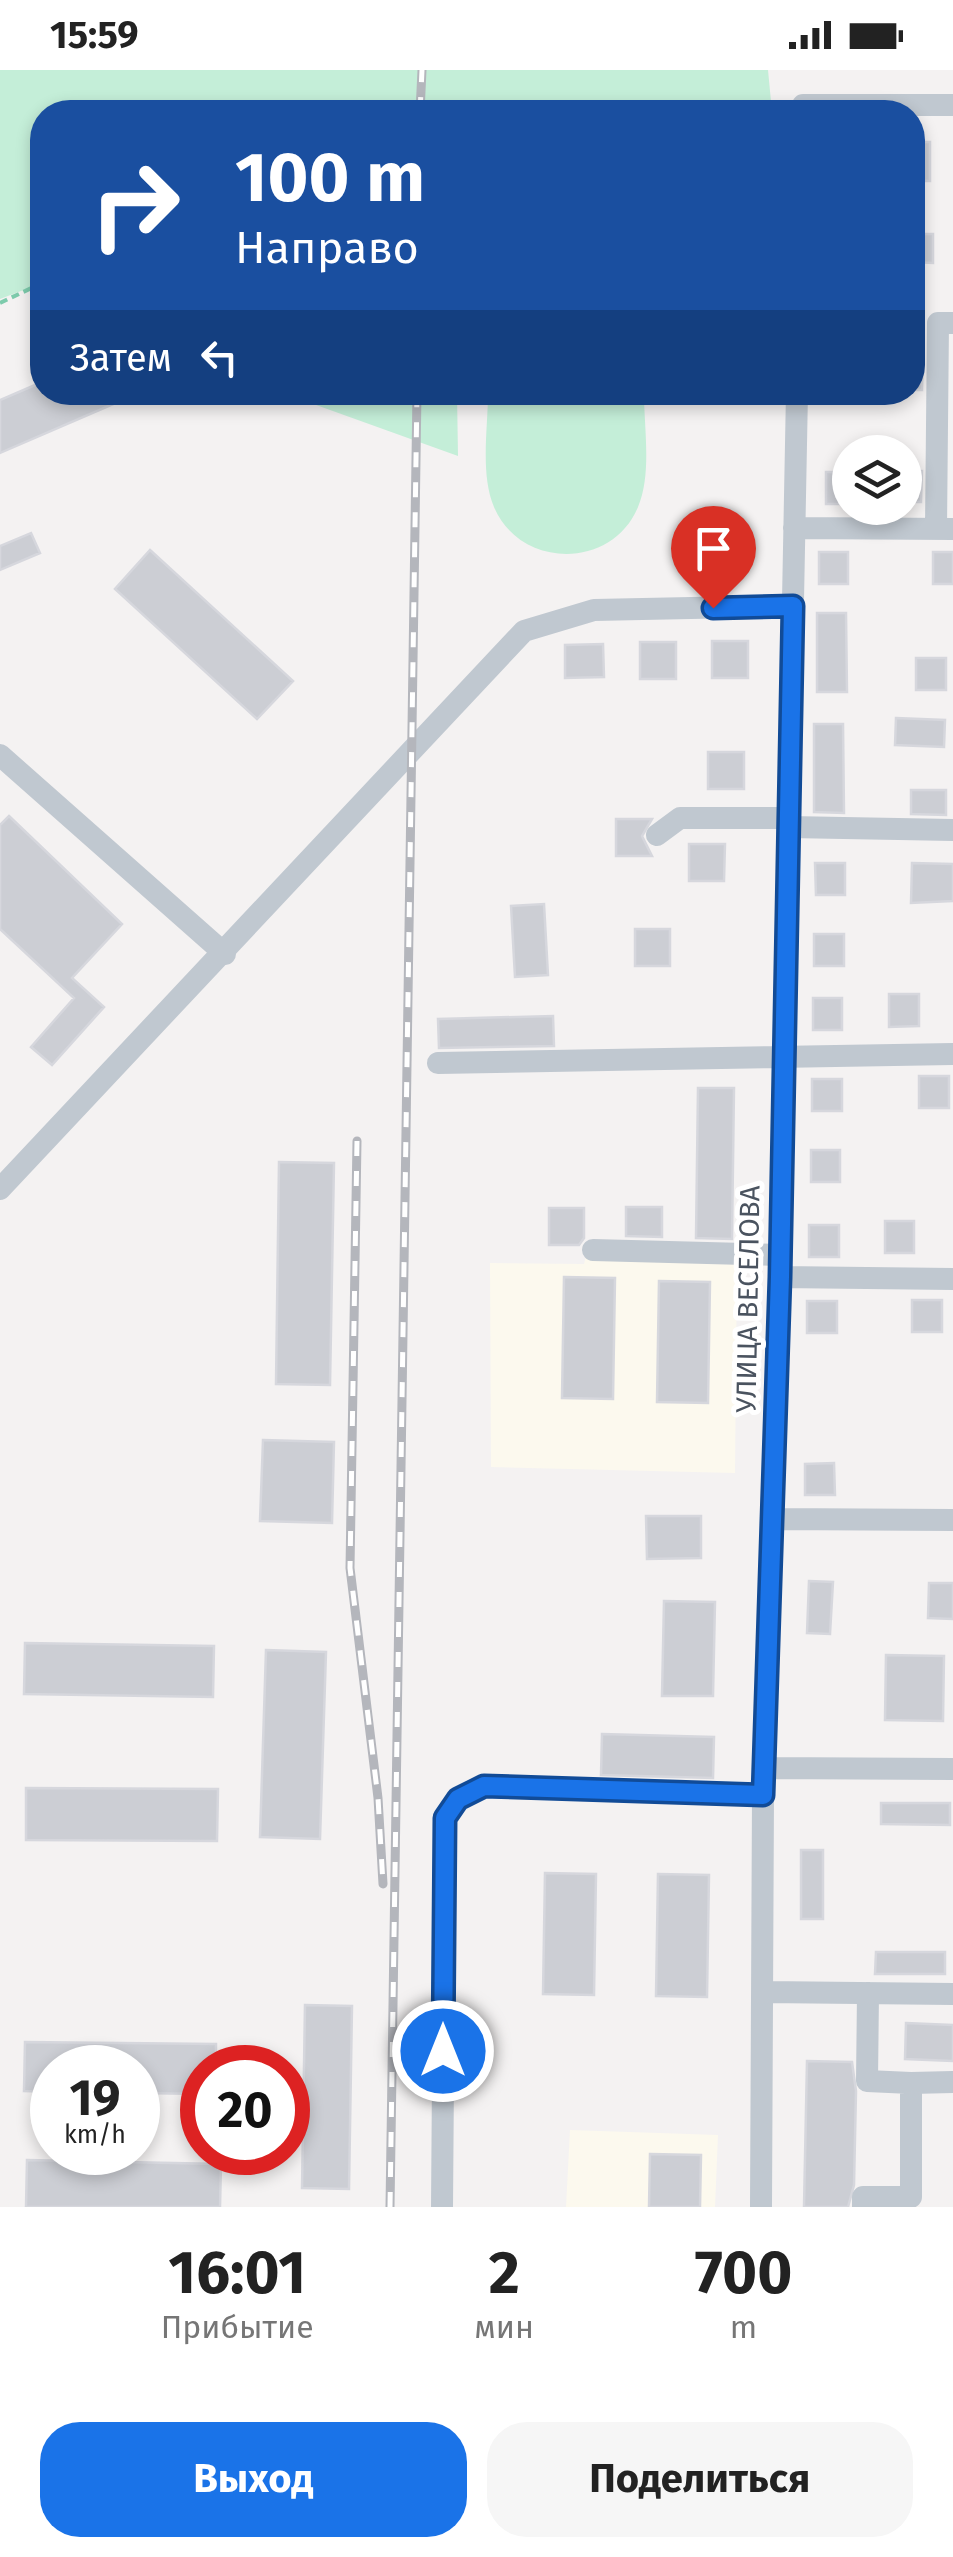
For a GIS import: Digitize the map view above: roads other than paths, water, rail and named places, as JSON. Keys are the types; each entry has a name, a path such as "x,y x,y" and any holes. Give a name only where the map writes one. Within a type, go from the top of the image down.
{"street":[{"path":"925,106 953,105"},
{"path":"794,528 945,528 938,323 953,323"},
{"name":"УЛИЦА ВЕСЕЛОВА","path":"761,2207 763,1795 780,1266 797,405"},
{"path":"0,1189 226,954 414,745 524,631 594,610 793,606"},
{"path":"0,755 226,954"},
{"path":"658,835 680,818 953,830"},
{"path":"438,1063 953,1054"},
{"path":"592,1250 953,1280"},
{"path":"772,1518 953,1520"},
{"path":"764,1768 953,1769"},
{"path":"442,2207 445,1818 458,1799 484,1786 763,1795"},
{"path":"765,1992 953,1994"},
{"path":"868,1993 867,2081 953,2082"},
{"path":"863,2207 863,2197 916,2202 910,2083"}],"railway":[{"path":"421,100 422,70"},
{"path":"390,2207 417,405"},
{"path":"357,1141 350,1568 378,1798 383,1884"}]}
